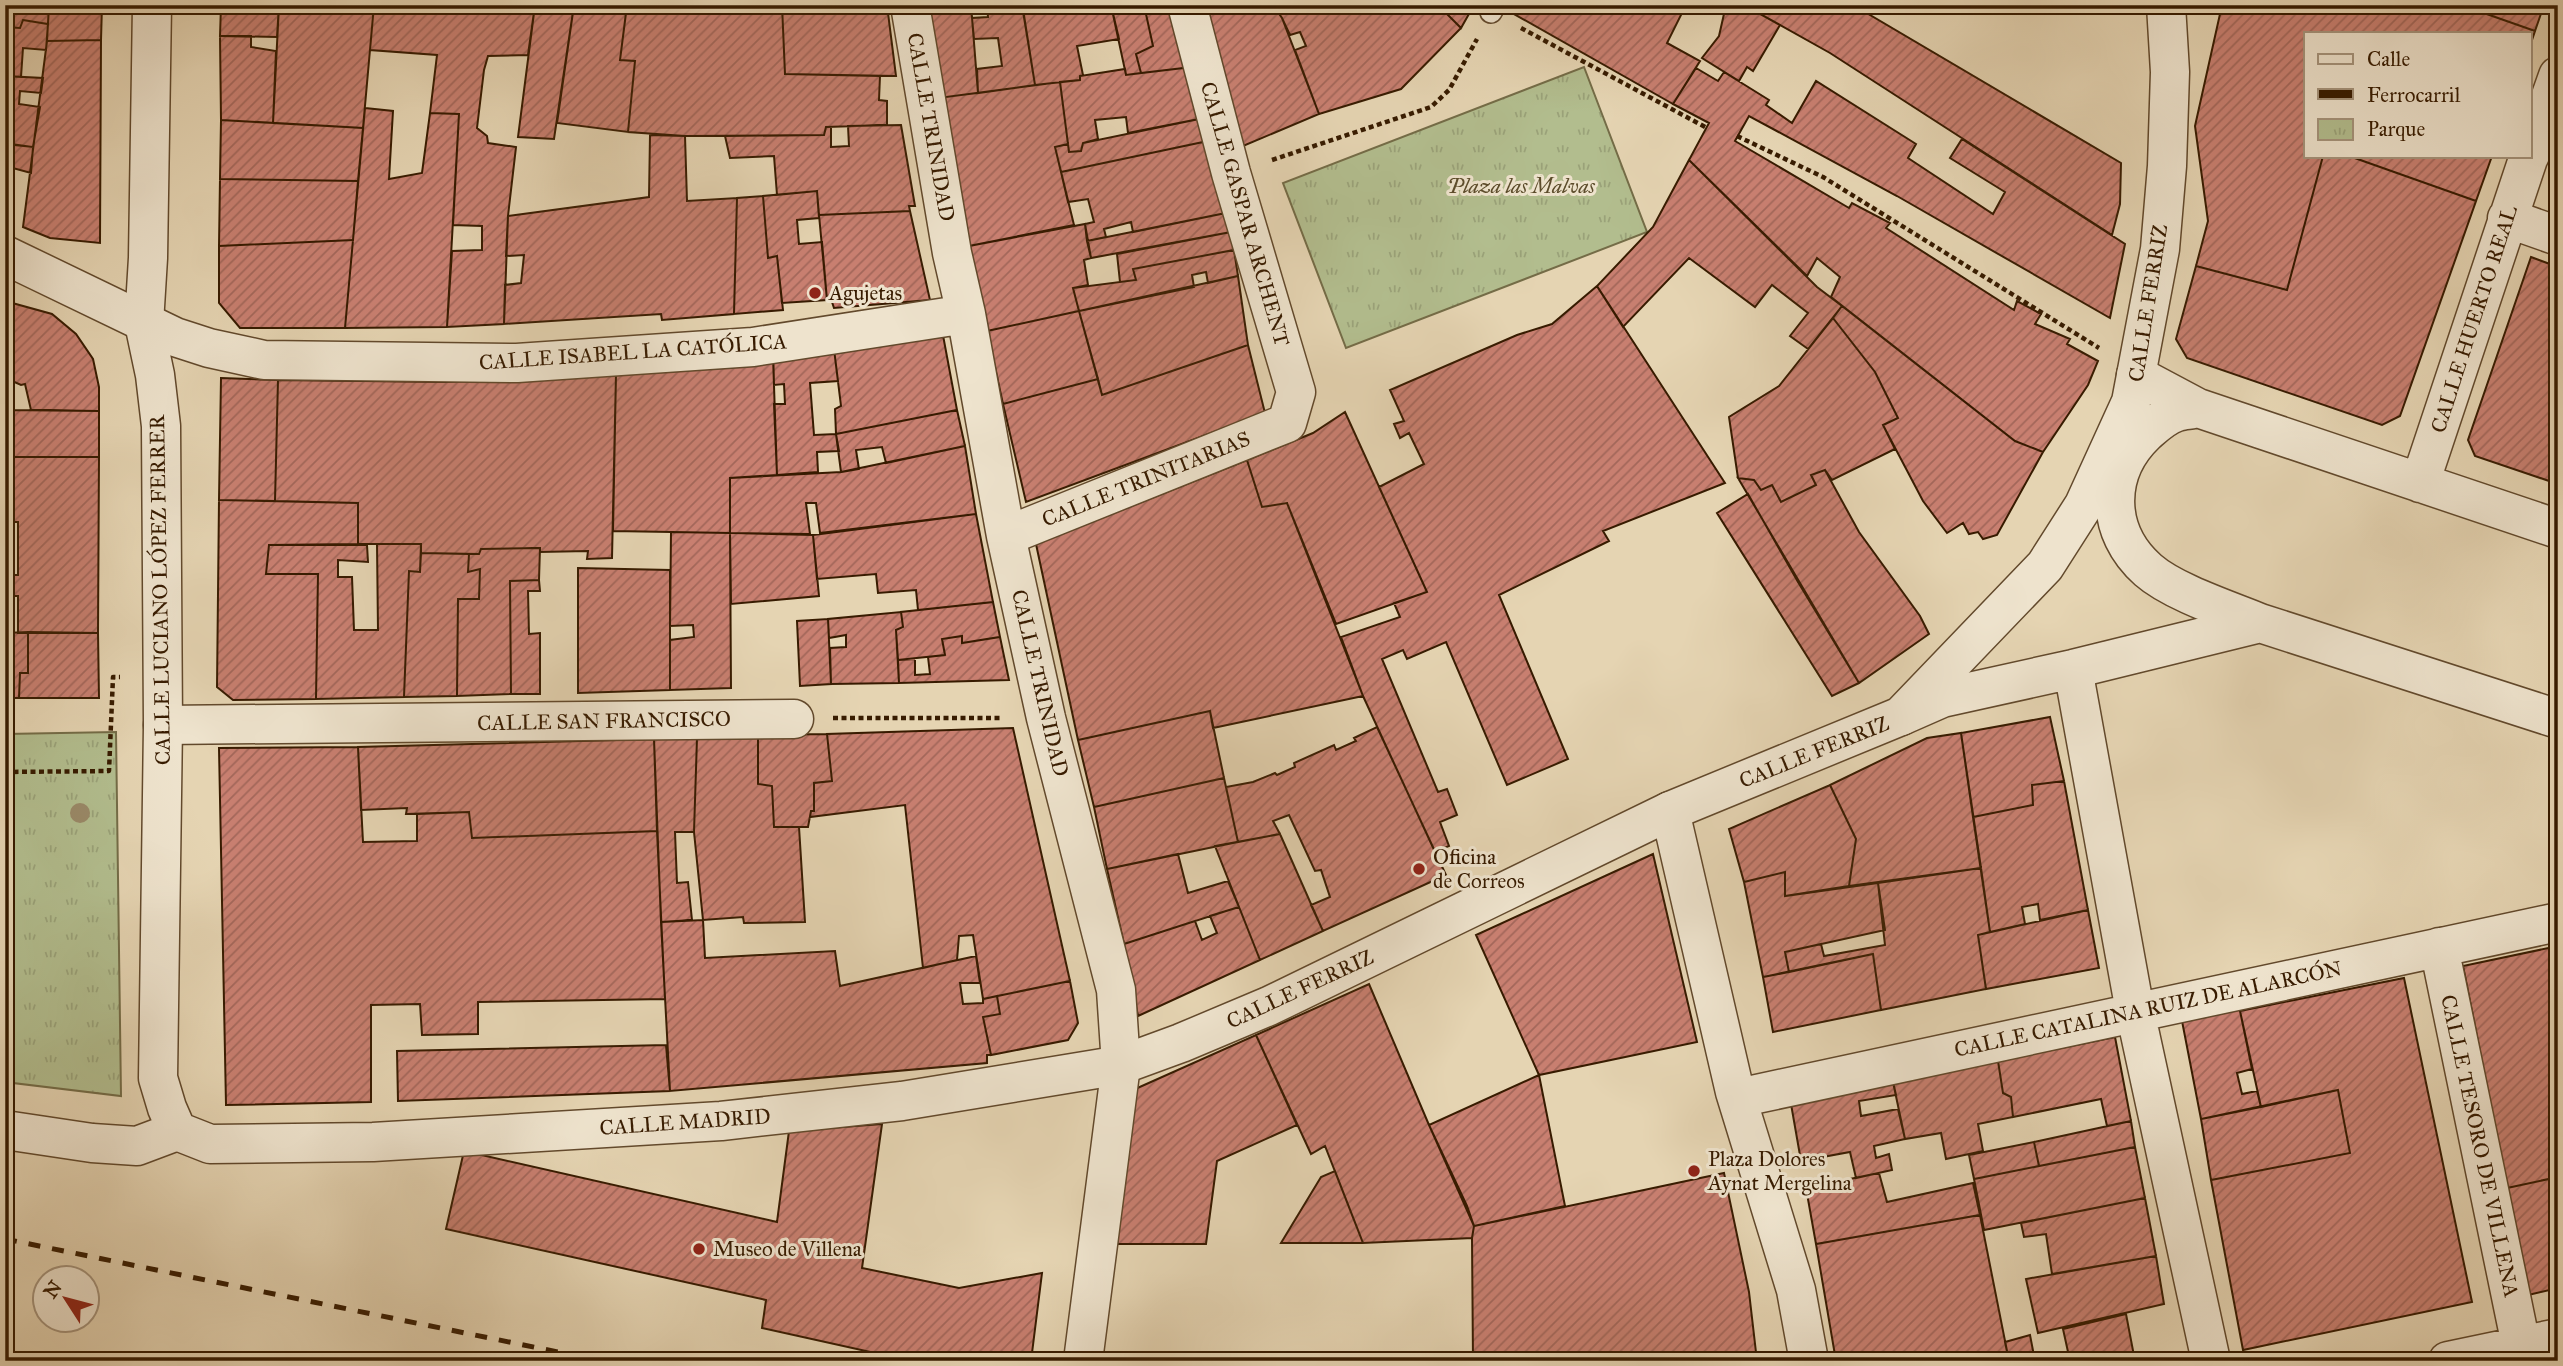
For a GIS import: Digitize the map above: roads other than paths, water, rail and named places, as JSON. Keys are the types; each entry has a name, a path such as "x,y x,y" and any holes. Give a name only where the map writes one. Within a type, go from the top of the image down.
{"street":[{"name":"CALLE LUCIANO LÓPEZ FERRER","path":"152,5 148,258 144,323 155,375 161,426 163,725 158,1078 177,1131"},
{"name":"CALLE TRINIDAD","path":"910,5 952,253 966,314 1006,536 1046,718 1116,990 1121,1065 1083,1361"},
{"name":"CALLE GASPAR ARCHENT","path":"1187,5 1231,173 1296,392 1287,423"},
{"name":"CALLE FERRIZ","path":"1121,1065 1269,1006 1670,811 1900,716 2045,566 2084,505 2131,402 2160,249 2167,166 2170,72 2166,5"},
{"name":"CALLE HUERTO REAL","path":"2532,149 2558,76"},
{"name":"CALLE HUERTO REAL","path":"2420,484 2529,158"},
{"path":"2507,218 2558,236"},
{"name":"CALLE ISABEL LA CATÓLICA","path":"5,255 95,296 144,323 198,345 264,360 517,363 753,347 966,314"},
{"path":"95,296 113,290 130,279 148,258"},
{"path":"2136,375 2198,408 2558,529"},
{"path":"2198,408 2167,416 2137,442 2124,462 2116,483 2114,510 2125,543 2150,572 2178,588 2277,628 2558,719"},
{"name":"CALLE TRINITARIAS","path":"1006,536 1287,423"},
{"path":"1900,716 1942,698 2277,628"},
{"path":"2073,669 2135,1012 2211,1361"},
{"name":"CALLE SAN FRANCISCO","path":"163,725 794,719"},
{"path":"1670,811 1738,1098 1796,1290 1809,1361"},
{"name":"CALLE CATALINA RUIZ DE ALARCÓN","path":"1738,1098 2558,922"},
{"name":"CALLE TESORO DE VILLENA","path":"2439,947 2521,1345"},
{"name":"CALLE MADRID","path":"177,1131 209,1144 373,1142 721,1121 902,1101 1121,1065"},
{"path":"5,1130 92,1143 137,1146 177,1131"},
{"path":"2448,1361 2558,1338"}],"railway":[{"path":"5,1239 602,1361"}],"place":[{"name":"Agujetas","path":"815,293"},
{"name":"Oficina de Correos","path":"1419,869"},
{"name":"Plaza Dolores Aynat Mergelina","path":"1694,1171"},
{"name":"Museo de Villena","path":"699,1249"}],"park label":[{"name":"Plaza las Malvas","path":"1521,186"}]}
